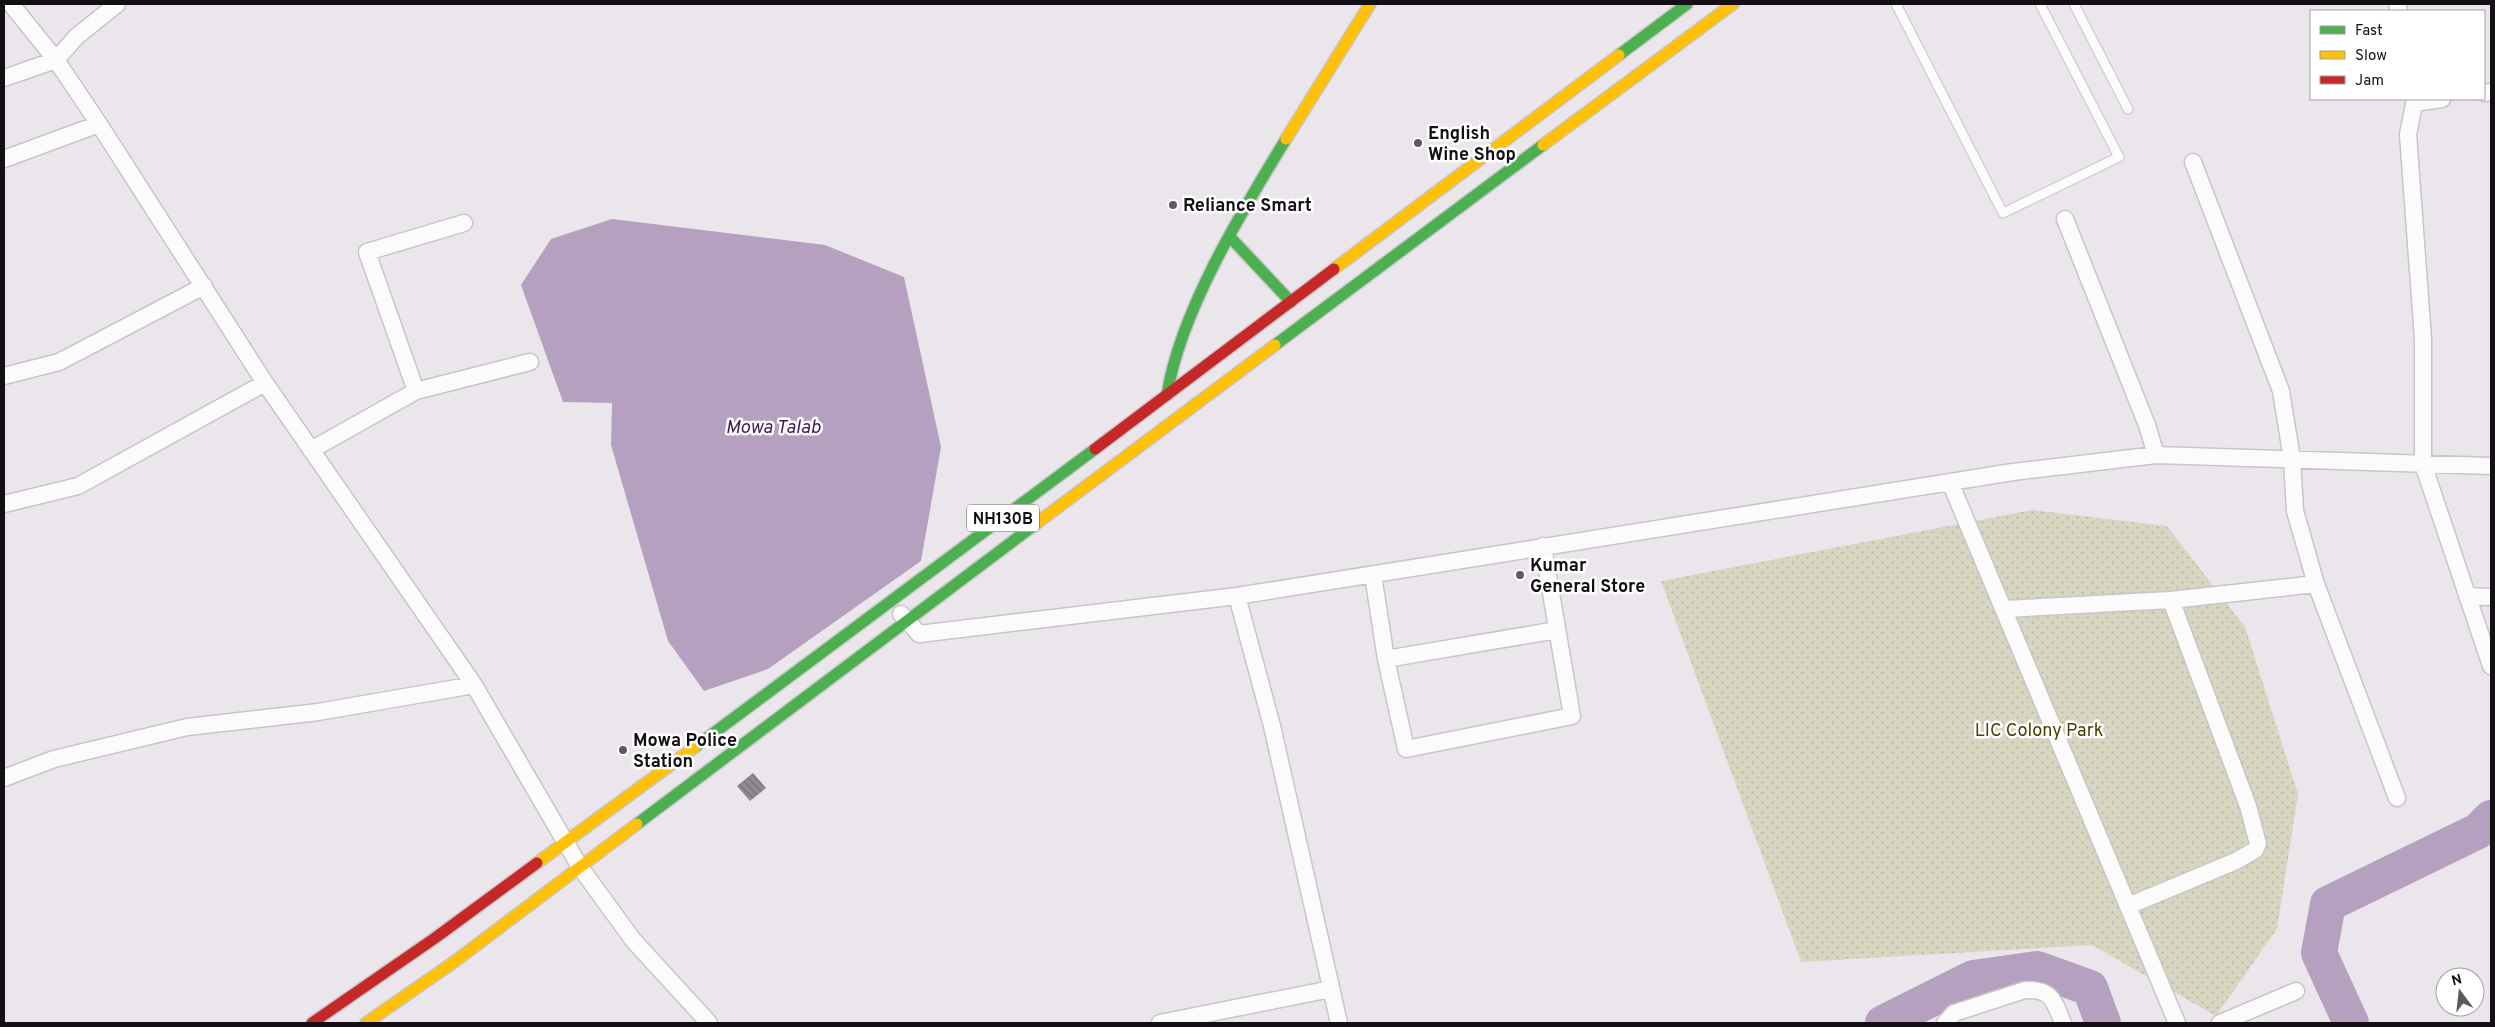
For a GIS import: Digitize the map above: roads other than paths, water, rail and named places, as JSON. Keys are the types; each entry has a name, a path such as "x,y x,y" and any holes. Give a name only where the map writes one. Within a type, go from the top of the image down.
{"main road":[{"path":"1167,395 1172,362 1208,279 1230,237 1370,4"},
{"name":"NH130B","path":"312,1023 435,938 892,602 1687,4"},
{"name":"NH130B","path":"366,1023 389,1016 454,962 906,620 1733,4"},
{"path":"1230,237 1291,302"}],"street":[{"path":"11,4 56,60 265,383 474,685 533,783 564,843 580,867 633,940 709,1023"},
{"path":"4,78 56,60 76,37 117,4"},
{"path":"2428,100 2414,101 2408,134 2423,339 2423,464 2491,666"},
{"path":"4,159 99,124"},
{"path":"2193,162 2281,391 2292,459 2295,511 2316,584 2397,798"},
{"path":"2065,219 2147,425 2156,455"},
{"path":"416,391 366,252 464,223"},
{"path":"4,376 59,362 204,286"},
{"path":"311,450 416,391 530,362"},
{"path":"4,504 78,486 265,383"},
{"path":"892,602 919,634 1237,596 2013,472 2156,455 2491,466"},
{"path":"1950,482 2005,609 2177,1023"},
{"path":"1373,575 1386,660 1406,749 1572,716 1543,546"},
{"path":"2005,609 2171,600 2316,584"},
{"path":"1237,596 1272,726 1339,1023"},
{"path":"2467,596 2491,597"},
{"path":"2128,906 2236,861 2255,850 2258,844 2248,806 2171,600"},
{"path":"1386,660 1556,630"},
{"path":"4,778 54,759 187,727 318,712 474,685"},
{"path":"1160,1023 1331,989"},
{"path":"1945,1023 1954,1013 2025,990 2034,989 2043,991 2052,998 2063,1023"},
{"path":"2220,1023 2296,991"}],"lane":[{"path":"1896,4 2003,213 2119,157 2040,4"},
{"path":"2074,4 2128,109"}],"water":[{"name":"Mowa Talab","path":"612,219 825,245 904,277 941,447 921,561 768,669 704,691 668,641 611,445 612,403 563,402 521,285 551,239"}],"waterway":[{"path":"2351,1023 2319,953 2328,904 2478,831 2491,818"},
{"path":"1883,1023 1973,978 2037,969 2090,988 2103,1023"}],"place":[{"name":"English Wine Shop","path":"1418,143"},
{"name":"Reliance Smart","path":"1173,205"},
{"name":"Kumar General Store","path":"1520,575"},
{"name":"Mowa Police Station","path":"623,750"}],"park label":[{"name":"LIC Colony Park","path":"2039,730"}]}
